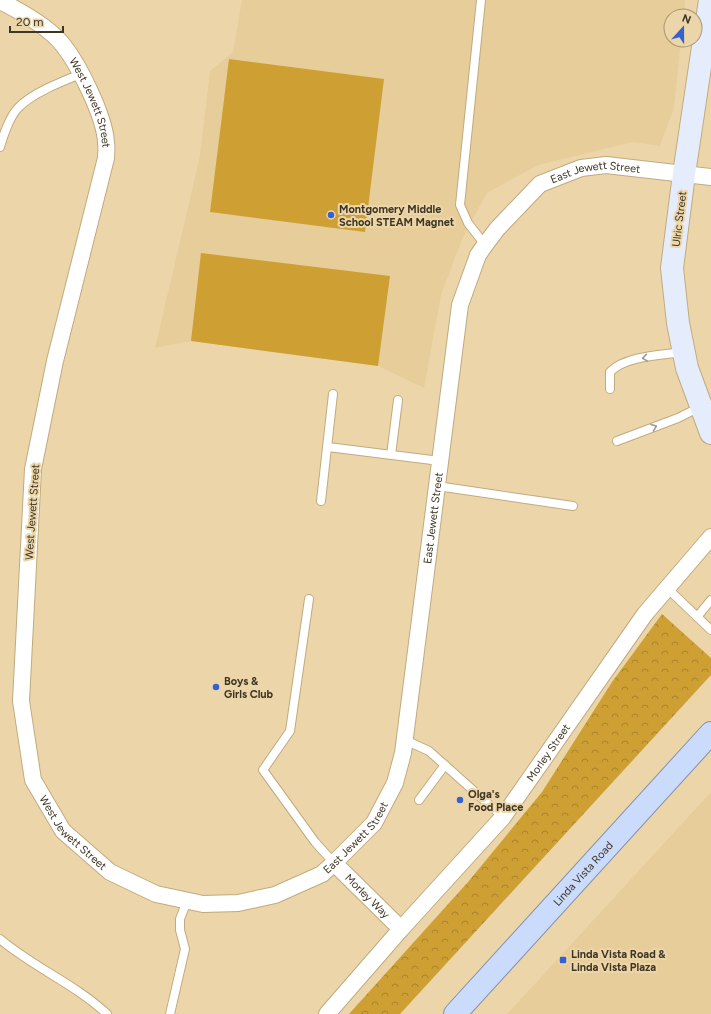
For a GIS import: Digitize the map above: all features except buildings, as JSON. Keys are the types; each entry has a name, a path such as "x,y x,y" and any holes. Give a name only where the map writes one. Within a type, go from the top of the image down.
{"main road":[{"name":"Ulric Street","path":"710,0 684,174 672,268 678,323 687,368 711,433"},
{"name":"Linda Vista Road","path":"455,1014 711,733"}],"street":[{"name":"West Jewett Street","path":"0,1 44,27 62,44 81,74 100,116 106,142 106,158 55,361 33,469 21,701 34,780 63,831 110,872 156,894 203,904"},
{"name":"East Jewett Street","path":"203,904 238,903 275,896 322,874 374,823 395,783 405,740 460,304 478,255 497,229 540,184 581,168 606,165 711,177"},
{"name":"Morley Street","path":"327,1014 503,816 645,614 710,540"},
{"name":"Morley Way","path":"334,863 401,929"}],"lane":[{"path":"482,0 460,205 468,223 485,245"},
{"path":"0,147 5,131 18,108 31,98 59,83 81,74"},
{"path":"610,389 610,372 614,367 635,360 684,352"},
{"path":"321,501 333,394"},
{"path":"391,455 398,400"},
{"path":"617,441 678,418 701,407"},
{"path":"328,447 440,461"},
{"path":"437,486 573,506"},
{"path":"667,588 711,630"},
{"path":"309,599 290,731 263,770 315,842 334,863"},
{"path":"696,617 711,600"},
{"path":"405,740 429,751 503,816"},
{"path":"419,800 445,765"},
{"path":"170,1014 186,949 180,930 180,919 187,900"},
{"path":"0,939 15,952 95,1002 107,1014"}],"shaded area":[{"name":"Montgomery Middle School STEAM Magnet","path":"242,0 685,0 684,8 663,8 663,48 680,48 674,108 660,146 633,142 538,165 487,193 463,237 441,295 424,388 378,366 191,341 155,348 200,156 210,71 233,52"},
{"path":"711,792 711,1014 507,1014"}],"green space":[{"path":"229,59 384,79 365,232 210,212"},
{"path":"201,253 390,276 378,366 191,341"},
{"path":"662,614 711,658 711,675 400,1014 349,1014 468,882 542,792 612,682"}],"place":[{"name":"Montgomery Middle School STEAM Magnet","path":"331,215"},
{"name":"Boys & Girls Club","path":"216,687"},
{"name":"Olga's Food Place","path":"460,800"},
{"name":"Linda Vista Road & Linda Vista Plaza","path":"563,960"}]}
